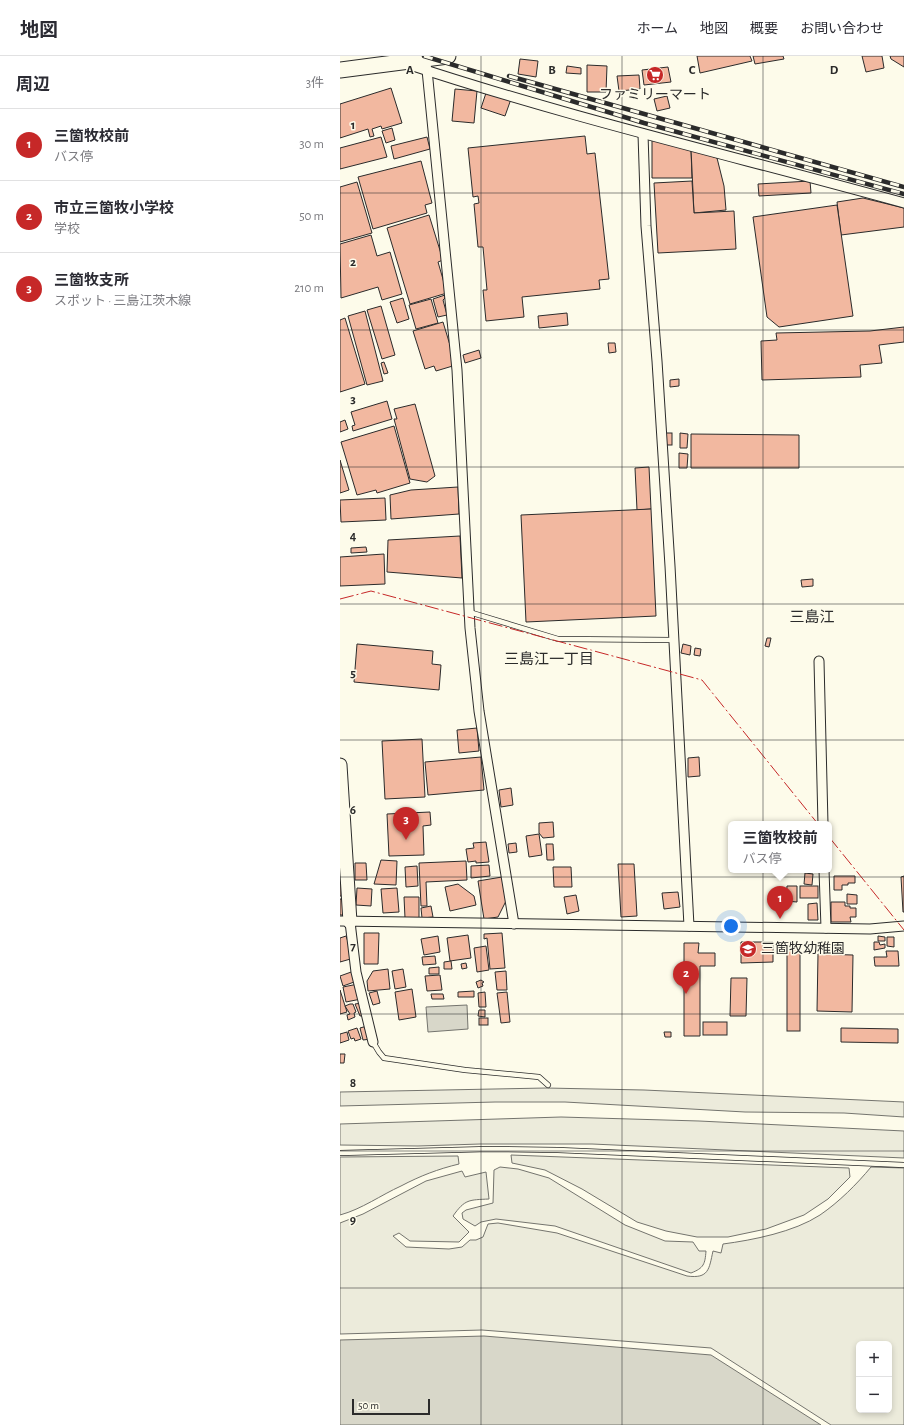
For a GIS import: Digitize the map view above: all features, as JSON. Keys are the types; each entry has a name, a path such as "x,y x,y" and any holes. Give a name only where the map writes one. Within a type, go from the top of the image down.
{"main road":[{"path":"340,70 401,62 425,62 448,56"},
{"path":"340,765 345,922"}],"street":[{"path":"514,924 479,711 469,612 457,370 425,62 643,134 904,203"},
{"path":"643,134 646,226 658,377 670,566 689,926"},
{"path":"819,660 823,821"},
{"path":"824,873 826,928"},
{"path":"373,1042 345,922 826,928 904,926"}],"lane":[{"path":"469,612 558,639 673,640"},
{"path":"373,1042 384,1058 465,1070 539,1076 548,1085"},
{"path":"340,1153 489,1149 558,1150 904,1165"}],"shaded area":[{"path":"467,1005 468,1029 428,1032 426,1007"},
{"path":"546,1088 644,1090 904,1102 904,1117 844,1113 745,1112 565,1102 495,1102 340,1106 340,1092"},
{"path":"561,1117 699,1121 904,1131 904,1158 592,1144 480,1144 418,1146 340,1145 340,1124"},
{"path":"511,1155 849,1168 850,1177 828,1199 804,1215 766,1229 728,1237 697,1237 666,1231 637,1222 582,1189 545,1170 512,1163"},
{"path":"458,1156 459,1164 422,1176 364,1206 340,1215 340,1157"},
{"path":"500,1167 518,1169 549,1178 625,1225 665,1241 693,1242 699,1251 706,1251 703,1265 691,1273 555,1226 496,1219 481,1222 475,1226 463,1219 462,1213 466,1210 493,1203 494,1170"},
{"path":"871,1167 904,1168 904,1425 831,1425 711,1348 482,1330 340,1334 340,1223 363,1214 426,1181 462,1171 465,1177 486,1172 489,1199 472,1200 464,1203 453,1216 469,1232 459,1242 410,1241 399,1233 393,1236 406,1247 449,1249 462,1247 470,1240 476,1240 483,1237 488,1224 498,1223 557,1233 694,1277 700,1276 707,1271 713,1251 721,1253 723,1244 786,1231 810,1221 820,1215 847,1192"},
{"path":"484,1336 711,1355 821,1425 340,1425 340,1340"}],"building":[{"path":"697,56 750,56 752,61 700,73"},
{"path":"753,56 783,56 784,59 755,64"},
{"path":"862,56 882,56 884,68 866,72"},
{"path":"890,56 904,56 904,67 891,59"},
{"path":"520,59 538,61 536,77 518,74"},
{"path":"587,65 607,66 606,92 587,92"},
{"path":"567,66 581,68 581,74 566,73"},
{"path":"668,67 671,82 644,85 642,70"},
{"path":"639,75 640,89 619,91 617,76"},
{"path":"391,88 402,123 382,129 381,126 372,129 374,136 370,137 368,129 340,138 340,104"},
{"path":"455,89 477,91 474,123 452,121"},
{"path":"487,90 511,99 505,116 481,108"},
{"path":"667,96 670,108 657,111 654,99"},
{"path":"392,128 395,140 386,143 382,131"},
{"path":"585,136 587,154 595,153 609,279 599,280 600,289 522,297 524,317 486,321 483,290 487,290 483,247 478,247 474,204 479,203 478,196 473,197 468,148"},
{"path":"381,137 387,157 340,169 340,148"},
{"path":"427,137 430,149 394,159 391,146"},
{"path":"652,138 691,149 692,178 652,178"},
{"path":"691,149 717,158 724,186 726,210 694,213"},
{"path":"421,161 432,203 425,205 427,213 373,229 358,177"},
{"path":"692,181 694,213 734,211 736,249 658,253 654,183"},
{"path":"810,181 811,193 759,196 758,184"},
{"path":"357,182 372,233 340,242 340,187"},
{"path":"863,198 904,208 904,227 841,235 837,202"},
{"path":"837,205 853,316 779,327 767,317 753,217"},
{"path":"429,215 443,260 438,262 447,293 410,304 387,228"},
{"path":"371,235 377,256 390,252 402,294 382,300 378,287 341,298 340,244"},
{"path":"445,295 443,300 447,315 438,317 433,299"},
{"path":"403,298 409,319 397,323 390,302"},
{"path":"431,299 438,323 416,329 409,305"},
{"path":"381,306 395,355 382,359 367,310"},
{"path":"365,311 383,381 367,385 348,316"},
{"path":"567,313 568,325 539,328 538,316"},
{"path":"345,318 365,384 340,392 340,320"},
{"path":"443,322 456,365 436,371 434,366 425,369 413,331"},
{"path":"904,327 904,342 879,345 882,363 860,365 861,377 762,380 761,341 777,340 776,333 870,331"},
{"path":"608,343 615,343 616,352 609,353"},
{"path":"479,350 481,358 465,363 463,355"},
{"path":"384,362 388,373 384,374 381,363"},
{"path":"679,379 679,386 670,387 670,380"},
{"path":"387,401 392,419 353,431 352,426 355,425 351,412"},
{"path":"415,404 435,476 427,482 410,479 394,419 397,419 394,409"},
{"path":"345,420 348,429 340,432 340,422"},
{"path":"394,426 410,483 377,493 376,490 357,495 341,442"},
{"path":"666,433 672,433 672,445 666,445"},
{"path":"680,433 688,434 687,448 680,448"},
{"path":"691,434 799,435 799,468 691,468"},
{"path":"679,453 688,454 687,468 679,468"},
{"path":"340,460 349,490 340,493"},
{"path":"649,467 651,509 637,510 635,468"},
{"path":"458,487 459,514 391,519 390,495 411,490"},
{"path":"385,498 386,520 341,522 340,500"},
{"path":"651,509 656,616 526,622 521,515"},
{"path":"460,536 462,578 387,572 388,540"},
{"path":"366,547 367,552 351,553 351,548"},
{"path":"384,554 385,584 340,586 340,557"},
{"path":"813,579 813,586 802,587 801,580"},
{"path":"767,638 771,638 769,647 765,646"},
{"path":"357,644 433,651 432,664 441,665 439,690 354,682"},
{"path":"683,644 691,646 690,655 681,653"},
{"path":"695,648 701,649 700,656 694,655"},
{"path":"477,728 479,751 459,753 457,730"},
{"path":"422,739 425,797 385,799 382,741"},
{"path":"481,757 484,790 428,795 425,762"},
{"path":"699,757 700,776 688,777 688,758"},
{"path":"511,788 513,805 501,807 499,790"},
{"path":"430,812 431,825 423,826 424,855 389,856 387,814"},
{"path":"553,822 554,837 543,838 539,833 539,823"},
{"path":"539,834 542,855 529,857 526,836"},
{"path":"486,842 489,862 468,862 466,849 474,848 473,843"},
{"path":"516,843 517,852 509,853 508,844"},
{"path":"546,844 553,844 554,860 547,860"},
{"path":"381,860 397,861 396,885 374,884"},
{"path":"466,861 467,880 426,882 427,906 421,906 419,863"},
{"path":"355,863 366,863 367,880 355,880"},
{"path":"618,864 634,864 637,916 621,917"},
{"path":"489,865 490,876 471,878 471,866"},
{"path":"417,866 418,886 406,887 405,867"},
{"path":"553,867 571,867 572,887 554,887"},
{"path":"340,871 342,871 342,896 340,896"},
{"path":"805,873 813,874 812,885 804,884"},
{"path":"834,876 855,876 855,883 842,885 842,890 834,890"},
{"path":"904,876 904,912 903,912 901,877"},
{"path":"502,877 506,901 498,917 484,919 478,881"},
{"path":"458,884 474,896 476,905 450,911 445,887"},
{"path":"787,886 797,886 797,902 786,901"},
{"path":"800,886 818,886 818,898 800,898"},
{"path":"357,888 372,889 371,906 356,905"},
{"path":"397,888 399,912 383,913 381,889"},
{"path":"678,892 680,907 664,909 662,893"},
{"path":"847,894 857,895 857,904 847,904"},
{"path":"576,895 579,911 567,914 564,897"},
{"path":"404,897 419,897 419,918 405,918"},
{"path":"340,899 344,899 345,915 340,915"},
{"path":"831,902 845,902 845,906 856,908 856,917 850,917 851,922 831,922"},
{"path":"817,903 818,920 808,920 808,904"},
{"path":"431,906 433,917 422,918 421,908"},
{"path":"364,933 379,933 378,964 364,964"},
{"path":"502,933 505,968 490,969 487,938 484,939 484,934"},
{"path":"468,935 471,958 450,961 447,938"},
{"path":"346,936 354,958 340,962 340,938"},
{"path":"438,936 440,952 424,955 421,939"},
{"path":"878,936 885,937 885,941 878,941"},
{"path":"887,937 894,937 894,947 887,946"},
{"path":"741,942 773,942 773,962 741,963"},
{"path":"874,942 879,942 880,945 885,944 885,948 874,950"},
{"path":"684,943 699,943 698,953 715,953 715,966 700,966 700,1036 684,1036"},
{"path":"787,944 800,944 800,1031 787,1031"},
{"path":"486,946 489,970 477,972 474,948"},
{"path":"886,951 898,951 899,966 875,966 874,957 887,957"},
{"path":"818,954 853,955 852,1012 817,1011"},
{"path":"435,956 436,964 423,965 422,957"},
{"path":"451,961 452,969 444,969 444,962"},
{"path":"466,963 467,968 462,969 461,964"},
{"path":"439,967 439,974 429,974 429,968"},
{"path":"388,969 390,989 368,991 367,981 373,971"},
{"path":"403,969 406,987 395,989 392,971"},
{"path":"354,971 357,981 343,986 340,976"},
{"path":"506,971 507,990 497,990 495,972"},
{"path":"440,975 442,990 427,991 425,976"},
{"path":"731,978 747,978 746,1016 730,1016"},
{"path":"481,980 484,982 482,983 483,986 478,988 476,982"},
{"path":"358,984 361,999 346,1002 343,987"},
{"path":"412,989 416,1017 399,1020 395,992"},
{"path":"340,990 347,1012 340,1014"},
{"path":"377,991 380,1003 373,1005 369,993"},
{"path":"474,991 474,997 458,997 458,992"},
{"path":"485,992 486,1007 479,1007 478,993"},
{"path":"507,992 510,1022 501,1023 497,993"},
{"path":"431,994 443,994 444,999 432,999"},
{"path":"362,1003 365,1015 360,1016 355,1004"},
{"path":"353,1004 356,1012 354,1013 355,1017 348,1020 347,1015 350,1014 345,1006"},
{"path":"479,1010 485,1010 485,1017 478,1016"},
{"path":"479,1018 488,1018 488,1025 479,1025"},
{"path":"703,1022 727,1022 727,1035 703,1035"},
{"path":"367,1026 371,1039 363,1040 360,1028"},
{"path":"357,1028 361,1039 355,1041 354,1038 351,1039 348,1031"},
{"path":"841,1028 898,1029 898,1043 841,1042"},
{"path":"347,1032 349,1040 340,1043 340,1034"},
{"path":"664,1032 671,1032 671,1037 665,1037"},
{"path":"340,1054 345,1054 344,1063 340,1063"}],"railway":[{"path":"424,56 644,123 904,194"},
{"path":"509,76 904,187"}],"power":[{"path":"340,599 371,591 702,680 816,821"},
{"path":"832,841 904,930"}],"place":[{"name":"ファミリーマート","path":"655,75"},
{"name":"三箇牧支所","path":"406,840"},
{"name":"三箇牧校前","path":"780,919"},
{"name":"三箇牧幼稚園","path":"748,949"},
{"name":"市立三箇牧小学校","path":"686,994"}],"district":[{"name":"三島江","path":"812,617"},
{"name":"三島江一丁目","path":"549,659"}]}
